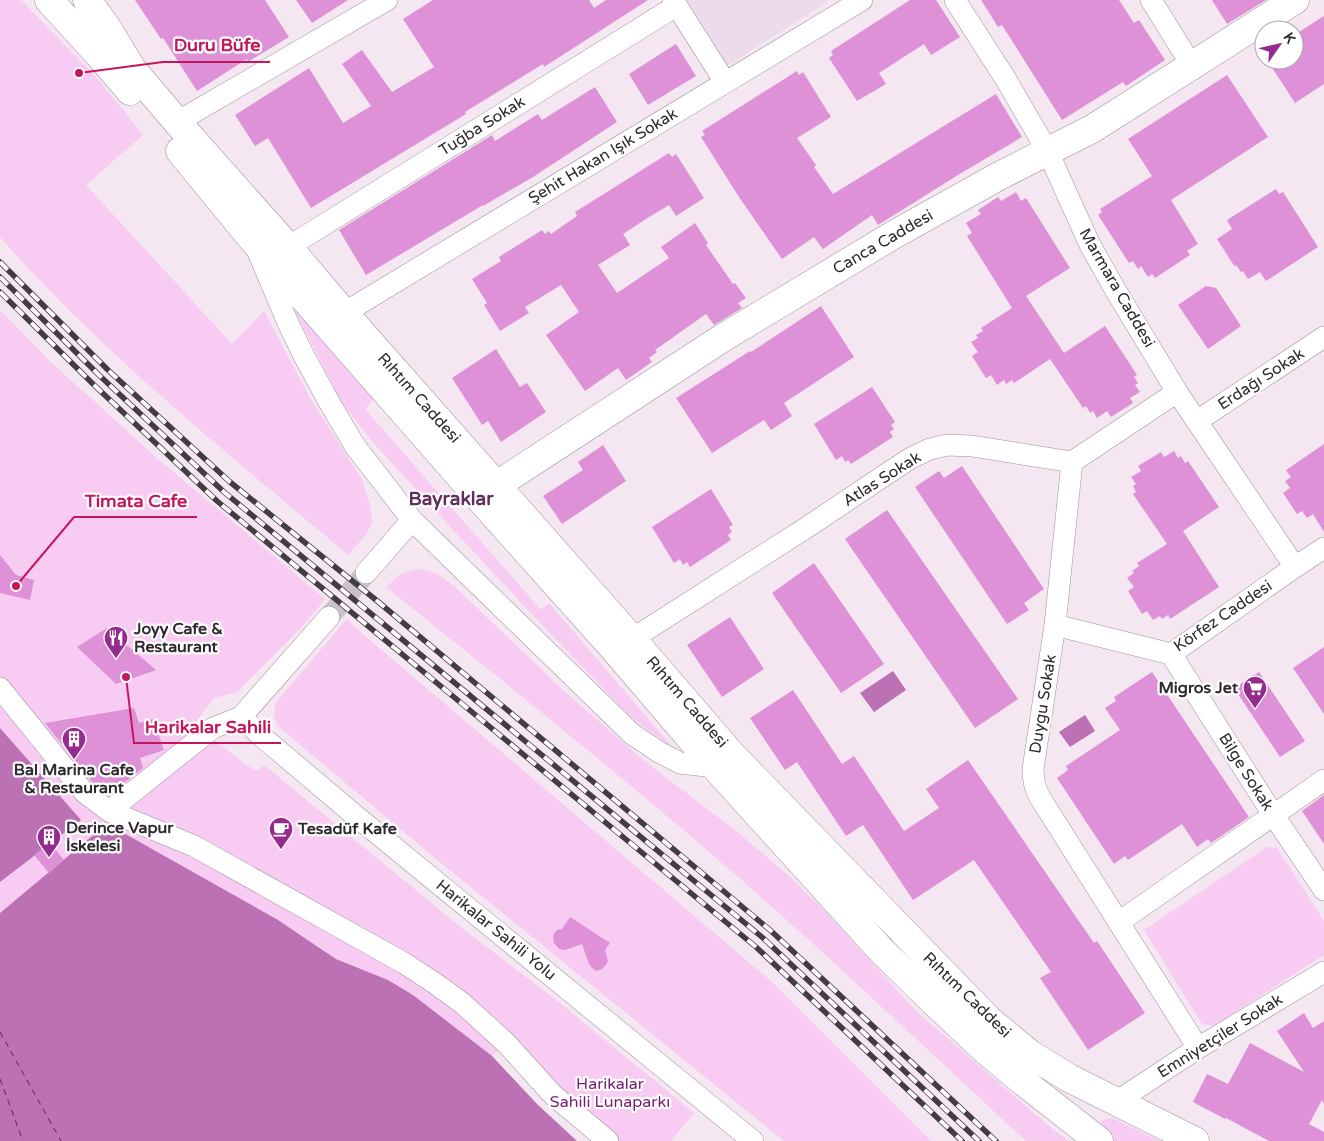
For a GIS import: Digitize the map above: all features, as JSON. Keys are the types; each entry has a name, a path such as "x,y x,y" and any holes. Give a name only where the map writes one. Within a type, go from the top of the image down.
{"main road":[{"name":"Rıhtım Caddesi","path":"50,0 100,56 253,240 488,492 624,644 879,948 984,1049 1094,1138"},
{"name":"Rıhtım Caddesi","path":"86,0 106,26 132,69 344,313 488,492"},
{"name":"Canca Caddesi","path":"488,492 724,338 887,239 999,176 1092,129 1295,0"},
{"name":"Rıhtım Caddesi","path":"723,760 989,1020 1030,1054 1069,1078 1195,1141"},
{"path":"1094,1138 1093,1119 1102,1110 1116,1102"}],"street":[{"path":"177,122 387,0"},
{"name":"Şehit Hakan Işık Sokak","path":"344,313 862,0"},
{"name":"Marmara Caddesi","path":"955,0 1048,152 1090,245 1116,291 1178,392 1295,567"},
{"path":"1151,0 1192,66"},
{"path":"674,3 725,82"},
{"name":"Tuğba Sokak","path":"288,247 674,3"},
{"name":"Rıhtım Caddesi","path":"240,192 253,240 303,354 355,446 412,520 632,734 680,763 723,760"},
{"name":"Erdağı Sokak","path":"1197,421 1324,337"},
{"path":"1072,462 1178,392"},
{"name":"Atlas Sokak","path":"624,644 806,528 911,458 930,449 947,445 972,446 1072,462"},
{"name":"Duygu Sokak","path":"1072,462 1056,625 1033,769 1035,790 1198,1048"},
{"path":"366,572 412,520"},
{"name":"Körfez Caddesi","path":"1056,625 1171,654 1324,548"},
{"path":"109,811 214,728 241,717 329,616"},
{"name":"Bilge Sokak","path":"1171,654 1274,816 1324,890"},
{"path":"0,688 84,792 109,811 194,846 404,963 436,984 506,1043 553,1095 608,1141"},
{"name":"Harikalar Sahili Yolu","path":"241,717 259,751 385,857 732,1141"},
{"name":"Harikalar Sahili Yolu","path":"241,717 371,829 753,1141"},
{"path":"1119,922 1324,780"},
{"name":"Emniyetçiler Sokak","path":"1116,1102 1198,1048 1324,972"}],"shaded area":[{"path":"686,0 830,0 727,66"},
{"path":"893,671 906,690 874,712 860,693"},
{"path":"1085,715 1095,731 1070,747 1059,732"},
{"path":"0,728 81,820 0,882"},
{"path":"113,827 278,920 336,959 388,980 413,995 492,1056 537,1104 577,1141 0,1141 0,913 97,832"}],"green space":[{"path":"0,0 21,0 98,79 143,135 86,185 232,344 264,311 310,398 362,480 371,508 372,523 367,533 348,555 124,363 40,280 0,237"},
{"path":"286,293 375,398 365,409 541,610 549,603 675,750 631,717 542,625 370,439 342,403"},
{"name":"Harikalar Sahili Lunaparkı","path":"0,310 52,363 158,459 325,599 302,627 237,692 214,698 194,725 248,766 257,771 264,765 463,929 551,996 694,1113 671,1141 608,1141 506,1043 492,1056 413,995 388,980 336,959 303,936 113,827 97,833 0,913 0,882 80,820 0,728"},
{"path":"419,569 436,573 454,586 565,692 647,763 739,833 791,878 822,908 917,1012 1056,1132 1069,1141 1026,1141 837,966 722,863 513,689 386,587 402,573"},
{"path":"347,619 772,982 931,1141 784,1141 441,863 279,727 274,714 277,701"},
{"path":"1267,847 1277,848 1324,921 1324,955 1214,1026 1202,1024 1144,930"},
{"path":"1112,1118 1160,1141 1112,1141 1099,1127 1103,1120"}],"building":[{"path":"135,0 265,0 289,37 248,62 247,59 197,91 163,38 161,39"},
{"path":"296,0 348,0 312,23"},
{"path":"433,0 589,0 594,8 606,0 648,0 544,67 543,64 465,112 466,114 311,208 268,138 255,146 235,115 309,68 343,123 371,106 342,64 362,50 392,92 434,67 403,19"},
{"path":"910,0 936,0 960,37 931,55 924,44 879,73 886,84 857,101 829,58 833,55 831,51"},
{"path":"981,0 1119,0 1134,23 1139,20 1165,60 1126,86 1123,82 1062,120 1002,25 998,27"},
{"path":"1212,0 1266,0 1227,24"},
{"path":"1324,16 1324,84 1295,103 1274,70 1304,70 1304,29"},
{"path":"676,44 696,76 648,105 629,74"},
{"path":"797,71 799,75 803,72 831,117 797,138 833,194 996,94 1022,137 878,225 872,215 823,249 814,237 782,259 739,197 701,137 705,135 702,131"},
{"path":"1227,75 1268,137 1171,200 1198,244 1187,251 1190,255 1155,278 1152,274 1148,277 1141,266 1138,269 1133,261 1129,263 1098,215 1102,212 1100,209 1152,176 1128,139"},
{"path":"595,87 617,122 533,177 366,275 339,230 492,135 495,141 538,114 542,120"},
{"path":"669,153 672,157 676,154 704,198 676,216 669,205 649,217 623,234 630,245 598,265 617,293 669,258 661,247 695,223 708,243 706,245 733,284 735,283 746,298 738,303 742,308 714,325 706,314 655,350 657,352 649,358 652,362 626,380 618,368 585,391 546,335 579,312 561,285 525,307 529,313 500,331 484,305 487,303 472,279 501,261 499,257 542,230 545,234 549,231 551,234 577,216 575,212"},
{"path":"1276,189 1279,194 1283,192 1318,247 1266,281 1260,272 1248,279 1243,271 1241,272 1236,265 1235,267 1217,239 1232,229 1227,220"},
{"path":"1016,192 1021,201 1026,198 1070,268 1026,296 1064,353 1105,326 1137,375 1134,377 1138,383 1135,385 1140,392 1130,398 1133,403 1111,417 1107,411 1097,418 1093,411 1090,413 1086,406 1083,408 1050,359 1014,383 1012,380 1006,384 1004,380 997,385 991,375 986,378 972,356 978,352 971,342 978,338 976,335 983,331 981,328 1012,308 967,236 972,233 966,223 981,214 978,210 998,197 1001,201"},
{"path":"1206,286 1216,288 1241,326 1208,349 1178,305"},
{"path":"821,306 854,357 784,403 792,416 771,430 764,420 712,453 676,398"},
{"path":"496,349 520,387 527,383 546,412 501,442 488,421 482,425 452,378"},
{"path":"872,387 895,422 891,425 894,429 890,432 893,437 851,464 848,460 845,462 842,456 836,460 814,424"},
{"path":"1324,444 1324,532 1313,514 1307,518 1302,511 1297,514 1283,493 1290,488 1285,481 1291,477 1286,470"},
{"path":"603,445 626,481 562,524 543,496 583,470 578,462"},
{"path":"1174,451 1178,458 1181,456 1185,463 1188,461 1219,507 1183,531 1219,587 1170,619 1168,615 1162,619 1160,616 1153,620 1147,611 1142,614 1128,591 1134,587 1127,578 1139,566 1137,563 1167,544 1133,494 1136,492 1133,486 1136,484 1131,477 1141,471 1138,466 1161,452 1164,457"},
{"path":"962,466 1044,589 1024,603 1029,610 1007,624 915,487 939,471 944,478"},
{"path":"711,489 733,525 729,527 732,532 728,535 731,540 690,567 687,562 683,565 680,559 674,563 652,527"},
{"path":"887,510 1018,699 975,728 845,539"},
{"path":"0,555 16,575 34,580 30,600 0,593"},
{"path":"814,563 884,664 841,693 772,593"},
{"path":"730,617 764,669 722,697 687,645"},
{"name":"Joyy Cafe & Restaurant","path":"107,628 156,670 116,684 77,647"},
{"path":"1324,647 1324,714 1293,668"},
{"path":"1152,672 1249,817 1211,843 1208,839 1197,847 1182,824 1128,860 1125,856 1114,864 1057,778 1068,770 1066,766 1120,730 1105,708 1116,701 1114,697"},
{"path":"1259,672 1305,741 1280,757 1234,688"},
{"path":"793,690 842,764 854,756 904,831 939,808 926,789 968,760 1094,943 1097,941 1145,1013 1088,1050 1040,978 1051,972 974,860 913,900 863,825 846,836 797,762 785,770 750,718"},
{"name":"Bal Marina Cafe & Restaurant","path":"134,708 139,723 153,719 164,750 140,758 143,768 125,782 102,790 93,783 45,723"},
{"path":"1324,795 1324,844 1302,811"},
{"name":"Derince Vapur İskelesi","path":"50,843 64,860 49,873 34,855"},
{"path":"570,917 610,943 605,950 608,961 602,969 596,971 592,968 582,944 565,950 559,949 554,943 554,933 562,929"},
{"path":"1304,1013 1313,1028 1324,1021 1324,1104 1322,1100 1309,1124 1324,1132 1324,1141 1269,1141 1193,1102 1207,1074 1228,1084 1250,1043 1304,1072 1277,1031"}],"ferry route":[{"path":"0,1032 61,1141"},
{"path":"0,1079 23,1141"}],"tunnel":[{"path":"329,617 366,573"}],"railway":[{"path":"0,262 108,370 230,482 376,600 770,930 996,1141"},
{"path":"0,277 101,377 224,492 763,938 979,1141"},
{"path":"0,292 93,384 217,501 756,947 962,1141"}],"place":[{"name":"Duru Büfe","path":"79,73"},
{"name":"Timata Cafe","path":"16,586"},
{"name":"Joyy Cafe & Restaurant","path":"116,659"},
{"name":"Harikalar Sahili","path":"126,677"},
{"name":"Migros Jet","path":"1255,709"},
{"name":"Bal Marina Cafe & Restaurant","path":"74,760"},
{"name":"Tesadüf Kafe","path":"281,850"},
{"name":"Derince Vapur İskelesi","path":"49,858"}],"district":[{"name":"Bayraklar","path":"451,499"}]}
